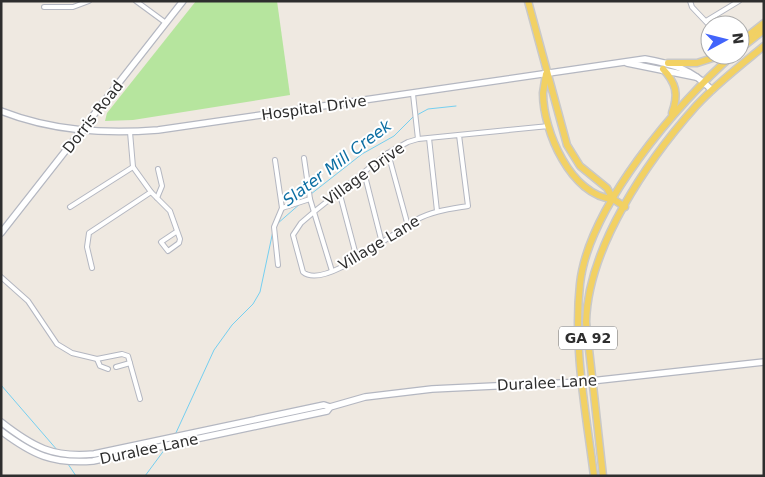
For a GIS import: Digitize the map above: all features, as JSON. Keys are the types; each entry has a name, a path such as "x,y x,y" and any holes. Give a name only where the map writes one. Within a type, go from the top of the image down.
{"main road":[{"path":"528,1 546,72 554,92 563,136 569,150 580,166 607,188 613,199 625,207"},
{"path":"750,34 764,22"},
{"path":"750,41 764,30"},
{"name":"GA 92","path":"603,476 592,382 586,303 603,250 625,207 670,137 712,90 764,46"},
{"path":"670,116 677,93 674,80 666,66 700,61"},
{"name":"GA 92","path":"594,476 577,335 580,282 596,231 613,199 670,116 703,81 721,65"},
{"path":"546,72 543,94 549,126 564,162 578,180 600,198 613,199"}],"street":[{"path":"44,7 73,7 88,1"},
{"path":"136,1 166,23"},
{"name":"Dorris Road","path":"1,233 183,1"},
{"path":"690,1 700,16"},
{"path":"716,15 739,1"},
{"name":"Hospital Drive","path":"1,111 25,120 82,131 130,132 158,130 645,59 666,66 688,70 712,90"},
{"path":"413,94 418,139"},
{"name":"Village Drive","path":"307,275 303,272 293,235 301,223 315,210 388,153 408,142 418,139 549,126"},
{"path":"130,132 133,167 151,192 170,211 180,239 179,243 168,251 161,242 176,232"},
{"name":"Village Lane","path":"307,275 332,271 357,259 408,226 414,220 437,210 468,206 458,135"},
{"path":"429,138 437,210"},
{"path":"388,153 408,226"},
{"path":"304,158 310,199 315,210 332,271"},
{"path":"275,160 282,208 274,227 278,265"},
{"path":"70,206 133,167"},
{"path":"157,198 162,186 158,169"},
{"path":"364,172 382,243"},
{"path":"340,191 357,259"},
{"path":"92,268 87,247 89,233 151,192"},
{"path":"282,208 310,199"},
{"path":"1,277 28,301 56,344 72,353 97,359 122,354 128,356 140,399"},
{"path":"97,359 100,366 108,369"},
{"name":"Duralee Lane","path":"1,431 22,447 39,456 52,460 93,461 327,411 330,407 365,397 432,389 592,382 764,362"},
{"path":"116,367 130,363"},
{"name":"Duralee Lane","path":"1,422 21,438 47,451 73,456 94,454 324,405 330,407"}],"green space":[{"path":"196,1 277,1 290,95 133,120 105,121 107,113"}],"waterway":[{"name":"Slater Mill Creek","path":"417,115 428,109 456,106"},
{"name":"Slater Mill Creek","path":"311,194 362,154 394,136 413,117"},
{"name":"Slater Mill Creek","path":"277,224 301,203"},
{"name":"Slater Mill Creek","path":"175,435 214,350 232,325 253,304 260,292 273,231"},
{"path":"1,385 58,451"},
{"name":"Slater Mill Creek","path":"145,476 165,449"},
{"path":"68,464 76,476"}]}
